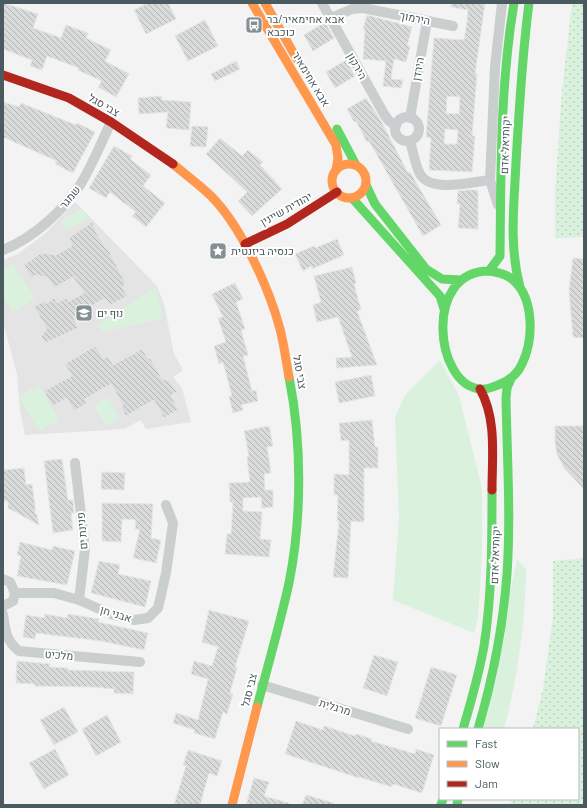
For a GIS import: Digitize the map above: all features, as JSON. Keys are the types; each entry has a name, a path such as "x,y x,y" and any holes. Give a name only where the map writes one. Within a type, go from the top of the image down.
{"street":[{"name":"אבא אחימאיר","path":"252,3 336,145 338,158 336,170"},
{"name":"אבא אחימאיר","path":"265,3 304,72"},
{"name":"הירקון","path":"322,3 384,114 389,122 396,126"},
{"path":"501,211 494,198 490,180 495,67 502,3"},
{"name":"יקותיאל אדם","path":"489,270 500,256 501,131 508,40 514,3"},
{"name":"יקותיאל אדם","path":"520,288 514,262 515,203 518,114 522,56 529,3"},
{"name":"הירמוך","path":"331,18 352,9 363,8 453,26"},
{"name":"הירדן","path":"410,118 427,21"},
{"name":"צבי סגל","path":"3,75 70,98 111,122 173,164 211,196 224,211 245,244 270,300 280,329 291,385 297,433 300,478 289,582 232,805"},
{"name":"אבא אחימאיר","path":"312,85 356,165"},
{"path":"403,118 410,118 416,121 419,127 418,134 410,141 403,140 398,136 396,126 403,118"},
{"name":"שמגר","path":"3,250 21,240 47,222 64,205 80,185 111,122"},
{"path":"410,141 419,173 426,182 439,185 490,180"},
{"path":"366,185 361,193 352,198 343,197 337,192 332,183 336,170 345,164 356,165 364,172 366,177 366,185 375,204 426,269 435,277 448,282 461,280"},
{"name":"יהודית שיינין","path":"245,244 287,224 337,192"},
{"path":"352,198 440,296 444,309"},
{"path":"489,270 510,278 520,288 527,308 529,336 523,364 505,384 480,389 471,386 463,379 450,361 445,349 442,321 444,309 456,286 461,280 474,272 489,270"},
{"name":"יקותיאל אדם","path":"478,728 495,663 506,599 509,520 506,398 507,388 511,379"},
{"name":"יקותיאל אדם","path":"463,728 473,694 487,621 492,546 491,420 486,400 480,389"},
{"name":"פנינת ים","path":"75,463 85,549 79,600"},
{"name":"אבני חן","path":"15,593 54,593 79,600 113,615 134,620 148,618 154,614 158,608 166,573 173,523 166,505"},
{"path":"3,575 3,579 10,582 15,593 13,601 3,606"},
{"name":"מלכיט","path":"3,614 5,633 10,644 19,651 140,662"},
{"name":"מרגלית","path":"262,685 408,729"}],"shaded area":[{"name":"נוף ים","path":"75,202 157,286 164,304 174,354 183,370 173,377 182,388 191,422 146,429 141,420 124,429 25,435 20,411 17,374 3,322 3,260 18,254 46,233"}],"green space":[{"path":"572,3 584,3 584,237 555,238 555,192 562,90"},
{"path":"80,209 89,218 66,230 60,221"},
{"path":"13,263 35,298 13,312 3,296 3,269"},
{"path":"156,287 163,318 103,332 99,324"},
{"path":"440,360 459,396 482,488 482,551 478,617 474,633 393,600 399,518 395,417 406,394"},
{"path":"39,385 59,420 39,431 19,396"},
{"path":"108,397 119,418 105,425 94,405"},
{"path":"584,558 584,805 510,805 512,800 579,800 579,728 533,728 543,689 553,617 553,561"},
{"path":"517,559 526,570 520,650 513,690 504,728 483,728"}],"building":[{"path":"3,3 38,14 33,28 61,38 66,25 88,33 86,38 111,50 105,61 129,74 116,97 98,87 102,81 78,70 79,68 47,56 42,70 30,66 32,60 3,49"},
{"path":"148,3 168,3 176,19 146,34 134,10"},
{"path":"451,3 485,3 475,74 477,74 472,136 475,136 472,172 429,170 431,138 426,137 434,38 464,40 467,22 468,10 451,7","holes":["447,96 460,97 459,114 446,113","445,129 458,130 457,144 444,144"]},
{"path":"367,15 412,27 407,46 410,46 406,62 394,59 391,79 403,80 401,88 383,86 386,61 363,59 365,29 363,29"},
{"path":"205,20 218,46 188,61 175,36"},
{"path":"325,22 334,38 313,51 304,35"},
{"path":"346,60 355,76 335,88 326,72"},
{"path":"236,61 240,69 215,81 211,74"},
{"path":"161,96 162,100 191,102 189,130 166,128 168,112 139,114 138,98"},
{"path":"366,98 380,119 408,173 410,172 441,225 423,236 369,141 367,142 356,121 354,122 347,109"},
{"path":"3,102 19,107 21,103 76,125 77,123 95,132 73,173 55,164 57,161 3,137"},
{"path":"192,126 208,127 206,147 190,146"},
{"path":"220,138 242,156 248,150 263,162 260,165 282,189 252,216 238,201 247,192 206,154"},
{"path":"114,146 132,156 130,159 151,175 143,186 165,203 146,227 132,216 136,212 110,192 106,198 89,188"},
{"path":"478,190 478,229 458,228 460,204 457,204 458,191"},
{"path":"92,222 96,230 95,231 108,249 126,284 122,287 127,296 110,305 105,298 73,317 78,328 45,343 41,336 47,329 34,307 44,301 46,304 54,298 57,303 67,298 68,302 84,293 73,277 54,288 47,277 36,275 31,278 24,265 41,253 56,255 72,246 69,238"},
{"path":"337,239 344,255 312,269 311,266 303,271 295,254"},
{"path":"573,258 584,259 584,338 573,337 569,290"},
{"path":"352,267 356,283 354,284 361,310 357,311 377,365 337,368 336,358 352,357 338,317 317,322 313,305 321,302 314,276"},
{"path":"235,283 243,299 236,302 245,329 241,330 248,355 243,356 252,391 256,390 258,401 241,405 243,410 233,413 229,397 232,396 223,362 219,364 214,346 226,342 218,318 223,317 212,294"},
{"path":"95,346 103,359 108,356 113,365 142,349 148,359 150,358 162,379 170,381 177,392 171,395 178,410 164,418 154,400 126,416 121,407 123,405 111,384 85,399 87,403 74,411 67,398 52,406 44,391 72,376 65,364"},
{"path":"371,375 375,396 339,403 335,382"},
{"path":"372,420 375,447 378,447 378,468 364,468 364,522 351,521 348,578 333,577 339,521 337,521 338,495 334,495 334,474 349,475 349,440 341,441 339,423"},
{"path":"269,426 273,446 267,447 271,473 264,474 265,490 273,490 273,507 262,508 261,497 243,498 243,511 262,512 260,539 271,540 269,557 225,554 227,534 231,534 233,502 230,502 229,483 250,482 247,457 249,456 244,431"},
{"path":"555,426 584,426 584,489 564,468 557,454"},
{"path":"62,459 68,500 73,500 74,513 71,514 73,530 53,533 44,461"},
{"path":"24,468 26,485 32,484 35,514 37,515 39,525 8,508 8,501 3,501 3,470"},
{"path":"102,472 125,473 124,490 101,489"},
{"path":"102,503 153,504 151,538 161,540 156,563 133,558 140,529 135,529 136,520 122,519 121,542 102,541"},
{"path":"20,542 52,550 53,546 75,551 67,585 17,576 21,556 17,555"},
{"path":"99,561 120,565 118,574 151,581 145,607 91,593"},
{"path":"209,610 249,621 235,667 237,668 230,693 233,694 227,714 223,712 215,739 194,733 195,730 173,723 176,713 198,720 208,679 191,674 194,661 212,666 218,647 202,642"},
{"path":"45,614 67,618 68,614 99,619 98,622 148,633 144,650 101,641 36,633 35,639 23,637 26,615 45,618"},
{"path":"374,655 398,662 387,696 363,688"},
{"path":"17,661 50,664 49,667 68,668 68,670 134,672 133,694 114,693 114,689 93,687 35,686 35,684 16,683"},
{"path":"431,667 457,675 441,726 415,718"},
{"path":"64,707 78,732 54,745 40,720"},
{"path":"107,715 121,742 96,756 82,729"},
{"path":"296,721 323,730 324,726 355,736 356,734 372,739 371,741 415,754 416,749 434,755 422,793 393,784 392,787 359,778 285,754"},
{"path":"55,749 69,775 44,789 29,763"},
{"path":"188,750 222,761 217,776 209,773 200,805 174,805 186,766 183,765"},
{"path":"254,778 269,782 264,796 289,803 289,805 246,805"},
{"path":"306,795 334,803 333,805 302,805"}],"traffic: fast":[{"path":"489,271 500,256 502,129 506,66 514,3"},
{"path":"520,287 514,256 513,210 524,43 529,3"},
{"path":"337,129 356,165"},
{"path":"366,185 375,204 426,269 442,279 461,280"},
{"path":"352,198 440,296 444,309"},
{"path":"489,271 507,276 518,285 524,294 528,305 530,330 526,354 518,371 506,382 487,389 480,389 465,383 453,369 446,350 443,328 445,307 453,289 468,276 489,271"},
{"path":"257,707 289,583 296,533 299,480 298,454 289,377"},
{"path":"478,728 497,652 507,574 509,530 506,398 507,388 511,379"},
{"path":"463,728 480,667 487,627 491,568 492,490"},
{"path":"441,805 443,800"},
{"path":"457,805 458,800"}],"traffic: slow":[{"path":"252,3 336,145 338,158 336,170"},
{"path":"265,3 298,61"},
{"path":"173,164 211,196 233,224 253,258 275,313 289,377"},
{"path":"346,164 352,164 361,169 365,175 366,181 365,187 361,193 352,198 346,198 337,193 332,184 332,178 337,169 346,164"},
{"path":"232,805 257,707"}],"traffic: jam":[{"path":"3,75 69,98 111,122 173,164"},
{"path":"245,244 287,224 337,192"},
{"path":"480,389 489,413 491,425 493,451 492,490"}],"place":[{"name":"אבא אחימאיר/בר כוכבא","path":"254,25"},
{"name":"כנסיה ביזנטית","path":"218,251"},
{"name":"נוף ים","path":"84,313"}]}
